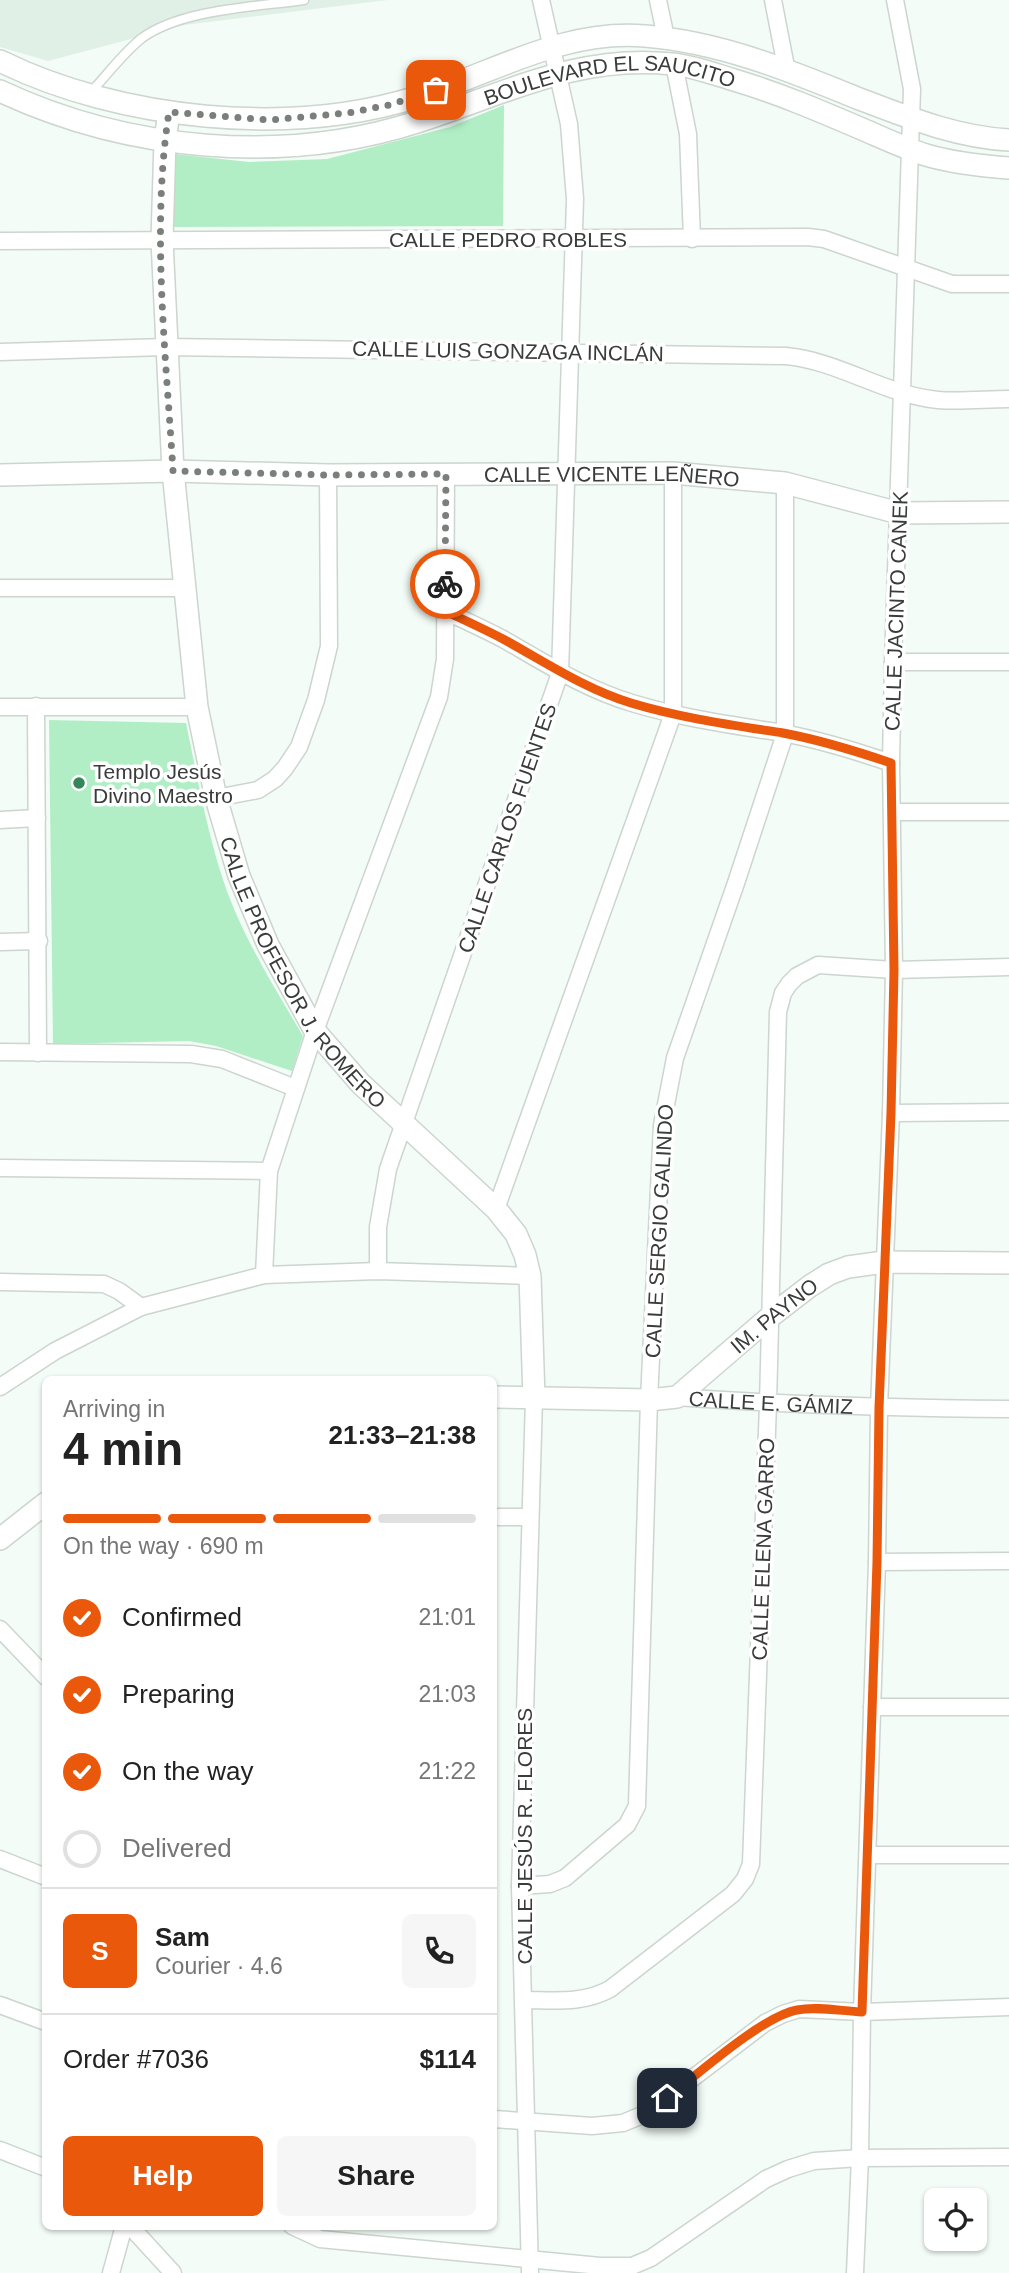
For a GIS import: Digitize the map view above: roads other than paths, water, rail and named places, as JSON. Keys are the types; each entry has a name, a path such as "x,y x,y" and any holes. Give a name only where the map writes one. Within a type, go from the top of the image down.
{"street":[{"name":"CALLE CARLOS FUENTES","path":"378,1270 378,1227 388,1169 560,673 576,239 575,199 569,124 541,0"},
{"path":"658,0 666,38"},
{"path":"773,0 787,72"},
{"name":"CALLE JACINTO CANEK","path":"855,2273 877,1562 879,1408 891,1113 894,970 891,763 893,662 912,89 895,0"},
{"name":"BOULEVARD EL SAUCITO","path":"0,61 26,74 89,95 169,112 269,120 348,113 417,97 552,46 602,37 643,36 686,40 720,47 911,119 968,135 1009,140"},
{"name":"BOULEVARD EL SAUCITO","path":"0,91 27,104 89,124 165,141 265,148 332,143 413,123 585,66 626,62 674,64 758,87 909,149 972,165 1009,168"},
{"path":"674,64 688,134 692,239"},
{"name":"CALLE PROFESOR J. ROMERO","path":"169,112 165,141 162,240 173,471 197,707 216,798 239,876 268,945 315,1031 360,1083 496,1209 516,1234 530,1276 534,1398"},
{"name":"CALLE PEDRO ROBLES","path":"0,242 824,239 952,284 1009,284"},
{"name":"CALLE LUIS GONZAGA INCLÁN","path":"0,352 166,346 807,358 901,391 937,400 1009,398"},
{"name":"CALLE VICENTE LEÑERO","path":"0,475 173,471 328,475 673,473 785,483 900,513 1009,512"},
{"path":"496,1209 673,713 673,473"},
{"path":"264,1275 269,1171 315,1031 439,698 445,659 446,474"},
{"path":"216,798 258,790 280,774 299,747 316,700 330,646 328,475"},
{"name":"CALLE SERGIO GALINDO","path":"520,1886 550,1884 565,1878 627,1825 637,1806 649,1400 662,1125 675,1058 785,734 785,483"},
{"path":"0,588 185,588"},
{"path":"445,611 500,637 560,673 631,703 740,728 785,734 847,748 891,763"},
{"path":"893,662 1009,662"},
{"path":"36,706 38,1053"},
{"path":"0,708 197,707"},
{"path":"892,812 1009,812"},
{"path":"0,820 37,818"},
{"path":"0,942 39,942"},
{"name":"CALLE ELENA GARRO","path":"524,2000 576,2000 595,1997 610,1989 733,1894 749,1872 752,1854 771,1316 778,1012 783,993 797,976 818,965 894,970 1009,967"},
{"path":"0,1052 191,1054 222,1059 295,1088"},
{"path":"891,1113 1009,1112"},
{"path":"0,1168 269,1171"},
{"name":"IM. PAYNO","path":"677,1397 771,1316 829,1274 848,1267 884,1262 1009,1263"},
{"path":"0,1387 55,1351 141,1307 264,1275 378,1270 530,1276"},
{"path":"0,1282 103,1284 119,1291 141,1307"},
{"name":"CALLE E. GÁMIZ","path":"497,1397 649,1400 677,1397 768,1404 1009,1409"},
{"name":"CALLE JESÚS R. FLORES","path":"530,2266 520,1886 534,1398"},
{"path":"0,1539 42,1508"},
{"path":"497,1517 530,1517"},
{"path":"877,1562 1009,1561"},
{"path":"0,1629 42,1672"},
{"path":"872,1707 1009,1707"},
{"path":"868,1855 1009,1855"},
{"path":"0,1858 42,1875"},
{"path":"0,2005 42,2021"},
{"path":"497,2119 592,2126 623,2123 647,2113 765,2024 799,2009 862,2012 1009,2007"},
{"path":"0,2150 42,2166"},
{"path":"301,2230 320,2239 530,2266 632,2266 651,2258 766,2179 814,2161 1009,2157"},
{"path":"111,2273 123,2230"},
{"path":"134,2230 173,2273"}],"lane":[{"path":"89,95 141,39 172,22 193,16 304,0"}],"place":[{"name":"Templo Jesús Divino Maestro","path":"79,783"}]}
